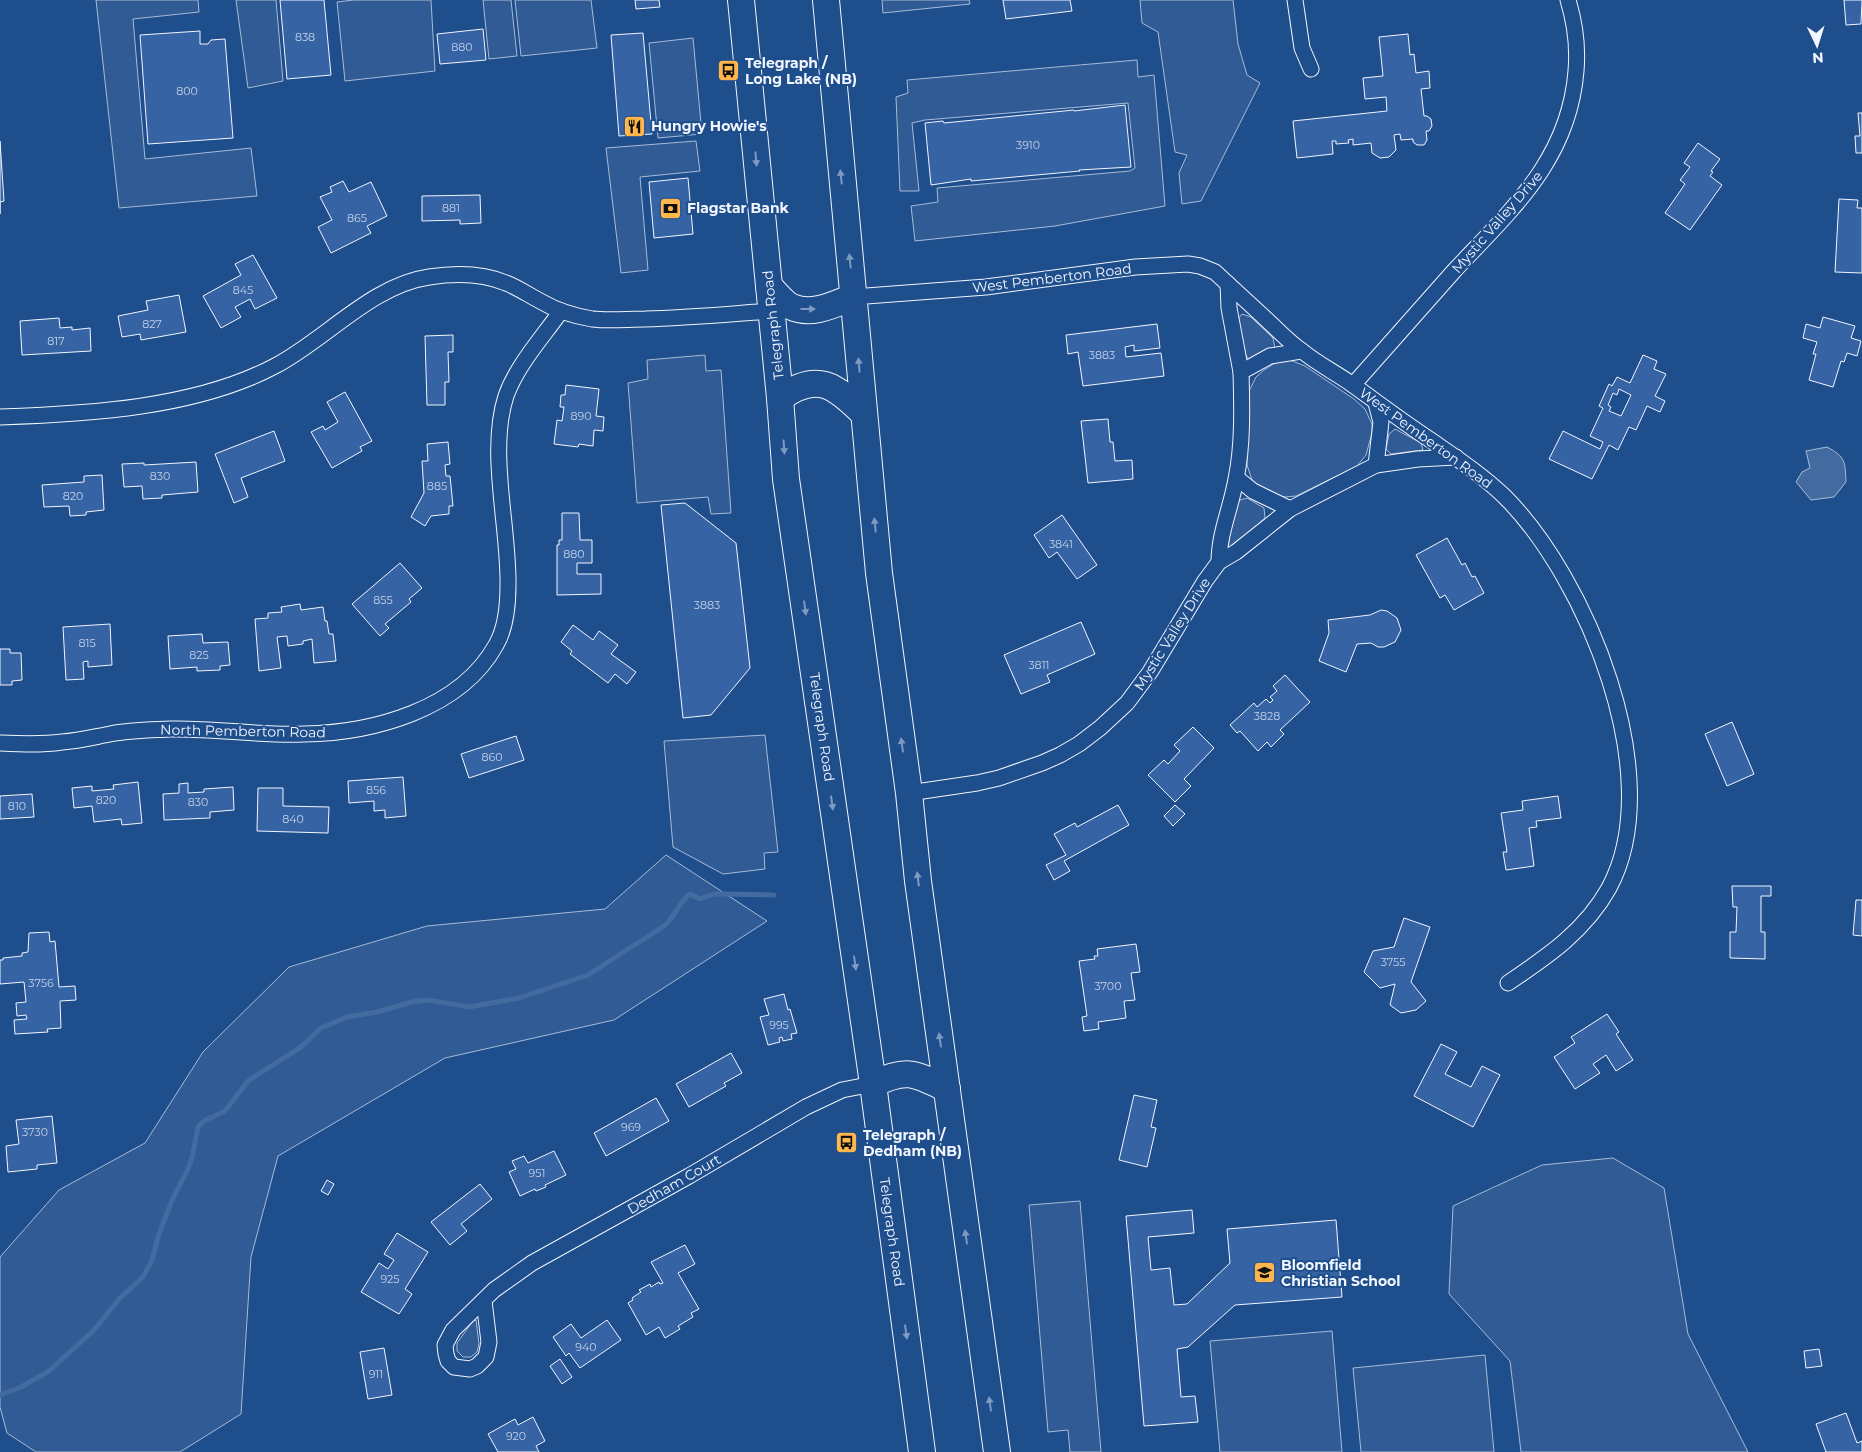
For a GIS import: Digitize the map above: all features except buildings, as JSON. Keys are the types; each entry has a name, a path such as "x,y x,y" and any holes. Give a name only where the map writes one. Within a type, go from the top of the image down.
{"highway":[{"name":"Telegraph Road","path":"741,0 780,398 786,479 873,1084 922,1452"},
{"path":"826,0 879,573 909,793 918,881 997,1452"},
{"path":"770,298 803,310 822,308 854,297"},
{"path":"780,398 792,389 805,385 819,384 836,389 864,414"},
{"path":"873,1084 892,1075 905,1073 919,1075 947,1089"}],"street":[{"path":"1295,0 1302,48 1311,69"},
{"name":"Mystic Valley Drive","path":"1354,385 1422,307 1524,196 1556,148 1566,125 1575,85 1577,61 1575,34 1568,0"},
{"name":"West Pemberton Road","path":"854,297 986,287 1135,267 1188,264 1208,269 1215,272 1302,351 1456,457 1482,476 1503,495 1520,513 1551,555 1588,627 1602,661 1616,702 1627,763 1630,806 1624,849 1609,888 1592,913 1569,939 1545,959 1508,983"},
{"path":"0,417 141,406 192,396 223,386 261,373 281,363 370,302 398,287 427,277 459,274 492,278 520,289 561,311 595,319 684,318 770,298"},
{"path":"1219,562 1220,538 1237,478 1240,438 1241,372 1229,308 1228,284"},
{"name":"North Pemberton Road","path":"0,743 60,743 110,734 177,729 288,734 342,731 392,720 419,710 441,700 460,686 475,673 497,644 506,613 507,564 499,450 501,417 506,396 524,361 561,311"},
{"path":"1241,372 1270,356 1302,351"},
{"path":"1376,403 1381,422 1376,465"},
{"name":"Mystic Valley Drive","path":"909,793 977,783 1020,772 1060,755 1100,728 1127,703 1150,672 1205,581 1219,562 1236,552 1290,508 1376,465 1418,458 1456,457"},
{"path":"1237,478 1253,491 1290,508"},
{"name":"Dedham Court","path":"484,1301 494,1290 532,1263 689,1176 806,1107 842,1090 873,1084"}],"shaded area":[{"path":"96,0 198,0 199,12 133,19 145,159 251,148 257,196 119,208"},
{"path":"236,0 276,0 283,81 248,88"},
{"path":"354,0 431,0 435,71 345,81 337,2"},
{"path":"483,0 511,0 517,56 489,59"},
{"path":"515,0 591,0 597,48 521,56"},
{"path":"882,0 969,0 970,4 883,13"},
{"path":"1140,0 1233,0 1238,44 1247,75 1260,83 1201,201 1182,204 1179,173 1187,155 1175,152 1158,32 1142,23"},
{"path":"693,38 702,134 658,138 649,43"},
{"path":"1137,60 1138,77 1154,75 1165,206 1055,226 915,241 911,206 938,202 937,188 1130,171 1135,168 1128,103 925,120 912,123 919,191 900,191 896,97 908,93 907,80"},
{"path":"696,141 700,171 640,177 648,270 621,273 606,148"},
{"path":"1242,314 1251,317 1273,338 1275,349 1250,360 1246,356 1238,319"},
{"path":"705,355 706,371 721,370 731,513 711,514 708,497 637,503 628,383 648,379 647,360"},
{"path":"1290,360 1305,366 1354,399 1365,409 1372,424 1372,433 1366,455 1357,466 1296,496 1285,497 1274,495 1252,480 1247,465 1249,391 1256,377 1264,370 1275,363"},
{"path":"1395,429 1421,443 1423,450 1391,454 1386,449 1389,434"},
{"path":"1827,447 1841,457 1846,482 1834,497 1811,500 1796,482 1802,472 1810,468 1806,451"},
{"path":"1247,498 1264,508 1265,518 1228,550 1224,548 1237,505 1240,500"},
{"path":"765,735 778,852 764,853 765,869 723,874 673,847 664,741"},
{"path":"666,855 767,921 614,1020 445,1058 278,1156 251,1257 241,1414 180,1452 36,1452 7,1433 0,1407 0,1257 59,1190 145,1143 203,1052 289,967 427,926 605,909"},
{"path":"1613,1158 1664,1188 1688,1334 1748,1452 1521,1452 1510,1361 1449,1294 1453,1206 1542,1165"},
{"path":"1080,1201 1101,1452 1070,1452 1068,1430 1048,1432 1029,1205"},
{"path":"476,1320 479,1344 477,1352 471,1357 463,1357 457,1351 457,1343 473,1321"},
{"path":"1332,1331 1342,1452 1220,1452 1210,1341"},
{"path":"1485,1355 1494,1452 1361,1452 1353,1368"}],"waterway":[{"path":"0,1395 21,1387 49,1371 94,1330 120,1298 143,1277 152,1260 158,1237 172,1200 192,1158 198,1127 204,1121 225,1111 248,1081 301,1047 321,1028 347,1017 377,1012 412,1002 428,1000 469,1007 519,998 588,975 664,926 683,900 690,894 700,899 714,894 774,895"}],"place":[{"name":"Telegraph / Long Lake (NB)","path":"729,71"},
{"name":"Hungry Howie's","path":"635,126"},
{"name":"Flagstar Bank","path":"671,208"},
{"name":"Telegraph / Dedham (NB)","path":"847,1143"},
{"name":"Bloomfield Christian School","path":"1265,1273"}]}
